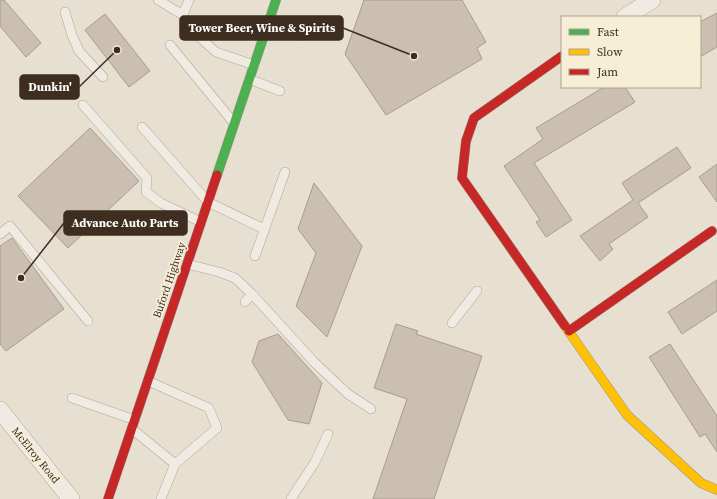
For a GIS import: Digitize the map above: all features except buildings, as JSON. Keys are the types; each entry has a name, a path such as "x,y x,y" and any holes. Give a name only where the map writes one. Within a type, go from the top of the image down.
{"street":[{"name":"Buford Highway","path":"108,499 276,0"},
{"path":"627,16 652,0"},
{"path":"561,57 474,118 466,141 462,178 627,415 701,483 717,490"},
{"path":"569,331 712,231"},
{"name":"McElroy Road","path":"0,410 71,499"}],"lane":[{"path":"158,0 183,15 190,29 216,52 254,65"},
{"path":"183,15 189,0"},
{"path":"65,12 79,51 103,77"},
{"path":"268,22 299,36"},
{"path":"170,45 234,123"},
{"path":"249,79 280,91"},
{"path":"83,105 146,178 146,192 161,203 201,222"},
{"path":"142,127 208,202 264,229"},
{"path":"255,256 285,172"},
{"path":"0,234 10,226 88,322"},
{"path":"187,264 219,272 235,278 252,294 315,363 348,394 371,409"},
{"path":"452,323 477,291"},
{"path":"245,302 252,294"},
{"path":"148,381 209,408 217,428 175,464 161,499"},
{"path":"72,398 134,425 175,464"},
{"path":"291,499 315,462 328,434"}],"traffic: fast":[{"path":"217,175 276,0"}],"traffic: slow":[{"path":"565,326 627,415 701,483 717,490"}],"traffic: jam":[{"path":"561,57 474,118 466,141 462,178 565,326"},
{"path":"108,499 217,175"},
{"path":"569,331 712,231"}],"place":[{"name":"Dunkin'","path":"117,50"},
{"name":"Tower Beer, Wine & Spirits","path":"414,56"},
{"name":"Advance Auto Parts","path":"21,278"}]}
